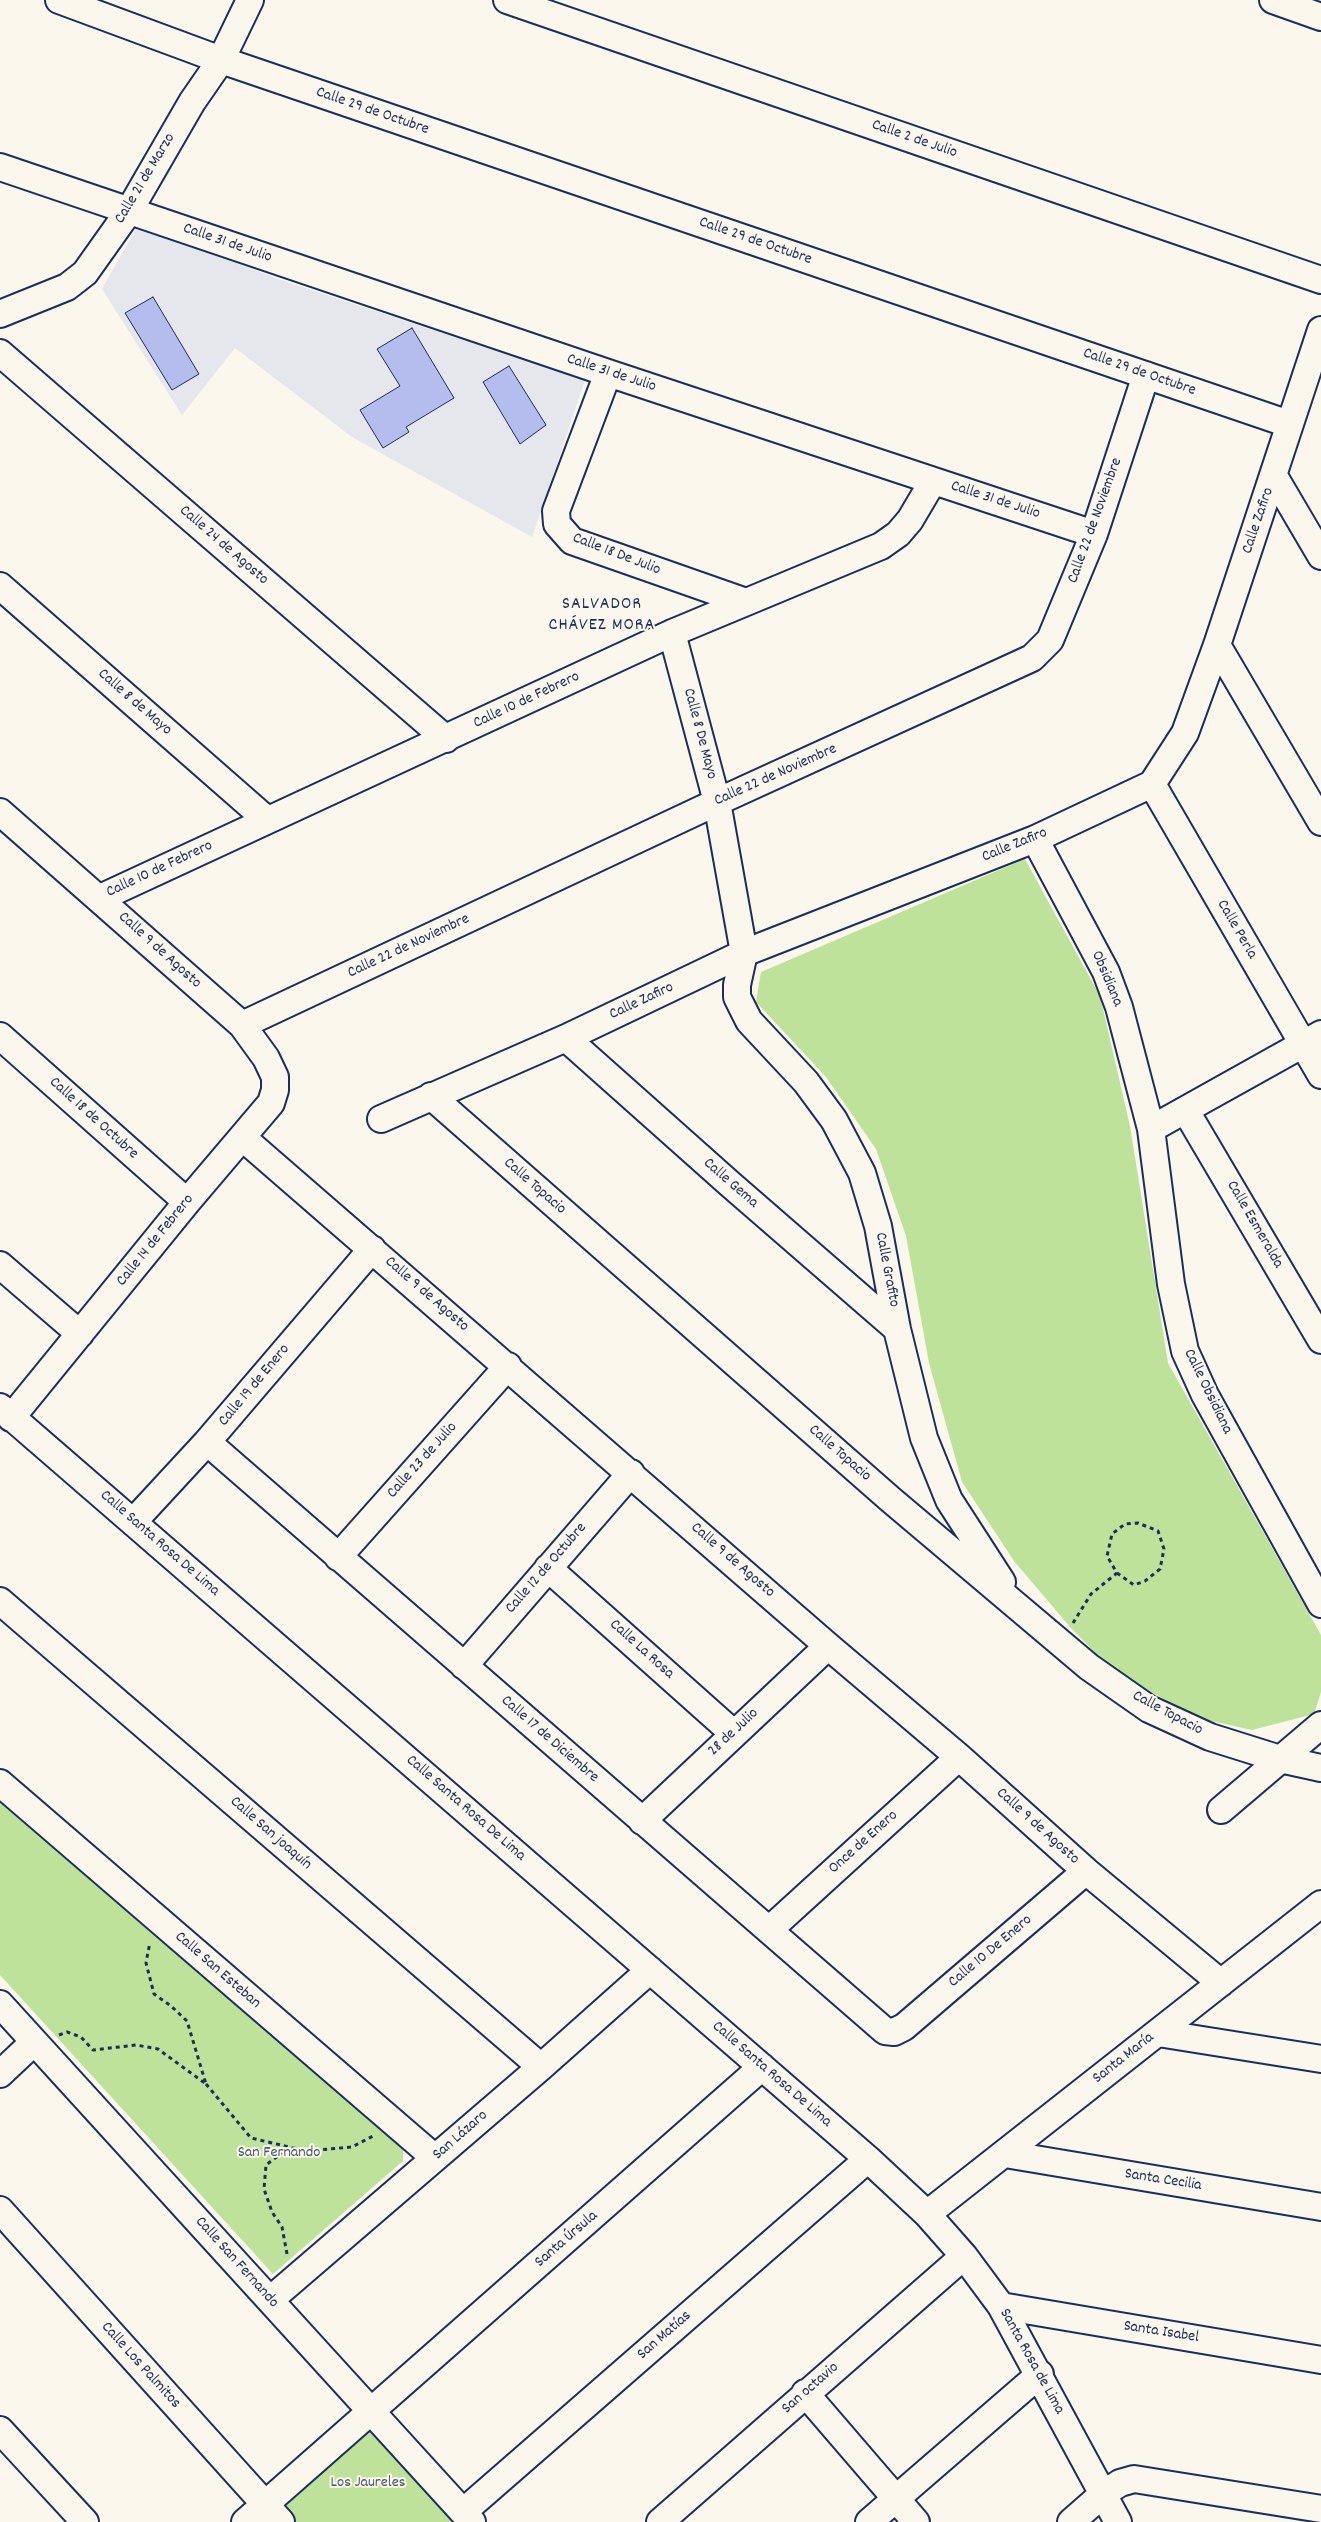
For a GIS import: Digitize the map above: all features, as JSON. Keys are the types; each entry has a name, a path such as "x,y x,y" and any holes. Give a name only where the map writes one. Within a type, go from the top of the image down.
{"street":[{"name":"Calle 29 de Octubre","path":"59,0 221,60 1289,424"},
{"name":"Calle 21 de Marzo","path":"0,314 68,287 86,273 128,211 192,102 221,60 250,0"},
{"name":"Calle 2 de Julio","path":"507,0 1321,280"},
{"path":"1273,0 1321,17"},
{"name":"Calle 31 de Julio","path":"0,167 608,373 1094,534"},
{"name":"Calle Zafiro","path":"381,1119 566,1038 744,953 1035,840 1152,784 1185,733 1217,645 1321,330"},
{"name":"Calle 24 de Agosto","path":"0,353 446,739"},
{"name":"Calle 18 De Julio","path":"608,373 556,512 557,524 572,541 746,602"},
{"name":"Calle 22 de Noviembre","path":"242,1025 717,802 1032,658 1050,640 1094,534 1146,375"},
{"path":"1274,476 1321,556"},
{"name":"Calle 10 de Febrero","path":"100,898 672,633 882,546 898,534 910,520 933,480"},
{"name":"Calle 8 de Mayo","path":"0,586 267,820"},
{"name":"Calle 8 De Mayo","path":"672,633 717,802 744,953"},
{"path":"1217,645 1321,822"},
{"name":"Calle Perla","path":"1152,784 1312,1040 1321,1075"},
{"name":"Calle 9 de Agosto","path":"0,812 100,898 242,1025 266,1058"},
{"name":"Obsidiana","path":"1035,840 1106,972 1119,1007 1151,1129"},
{"name":"Calle Grafito","path":"744,953 737,985 737,997 741,1008 749,1021 806,1082 834,1120 862,1173 878,1226 897,1328 924,1438 948,1500 1016,1603"},
{"name":"Calle 18 de Octubre","path":"0,1036 187,1202"},
{"name":"Calle Gema","path":"566,1038 737,1190 897,1328"},
{"path":"1151,1129 1312,1040"},
{"name":"Calle 14 de Febrero","path":"6,1412 80,1334 187,1202 271,1103 275,1090 275,1077 266,1058"},
{"name":"Calle Topacio","path":"431,1096 883,1492 1016,1603 1089,1667 1149,1708 1210,1737 1280,1759 1321,1768"},
{"name":"Calle Esmeralda","path":"1186,1111 1321,1340"},
{"name":"Calle Obsidiana","path":"1151,1129 1171,1284 1185,1351 1205,1395 1321,1604"},
{"name":"Calle 9 de Agosto","path":"243,1138 508,1366 828,1646 959,1757 1086,1871 1221,1983"},
{"name":"Calle 19 de Enero","path":"134,1521 207,1442 372,1249"},
{"path":"0,1265 80,1334"},
{"name":"Calle 23 de Julio","path":"338,1557 508,1366"},
{"name":"Calle Santa Rosa De Lima","path":"6,1412 650,1970 868,2160 927,2214"},
{"name":"Calle 17 de Diciembre","path":"207,1442 877,2025 886,2031 894,2032"},
{"name":"Calle 12 de Octubre","path":"464,1666 631,1473"},
{"name":"Calle La Rosa","path":"548,1568 733,1733"},
{"name":"Calle San joaquín","path":"0,1601 541,2067"},
{"name":"28 de Julio","path":"642,1821 733,1733 828,1646"},
{"path":"1221,1810 1320,1727"},
{"name":"Once de Enero","path":"769,1930 959,1757"},
{"name":"Calle San Esteban","path":"0,1783 435,2158"},
{"name":"Calle 10 De Enero","path":"894,2032 904,2027 1086,1871"},
{"name":"Santa María","path":"927,2214 1321,1904"},
{"name":"San Lázaro","path":"270,2300 541,2067 650,1970"},
{"name":"Calle San Fernando","path":"0,2004 467,2517"},
{"path":"1158,2033 1321,2059"},
{"path":"0,2074 34,2042"},
{"name":"Santa Úrsula","path":"245,2522 273,2513 371,2412 762,2068"},
{"name":"Santa Cecilia","path":"1005,2154 1321,2207"},
{"name":"San Matías","path":"467,2517 868,2160"},
{"name":"Calle Los Palmitos","path":"0,2210 273,2513"},
{"name":"Santa Rosa de Lima","path":"927,2214 964,2256 1001,2306 1040,2374 1118,2522"},
{"name":"San octavio","path":"660,2522 964,2256"},
{"name":"Santa Isabel","path":"1001,2306 1321,2360"},
{"path":"869,2522 1040,2374"},
{"path":"806,2393 916,2522"},
{"path":"0,2430 85,2522"},
{"path":"1071,2522 1103,2494 1120,2483 1134,2480 1321,2509"}],"path":[{"path":"1138,1523 1158,1531 1164,1549 1160,1568 1144,1581 1134,1585 1117,1573 1107,1556 1112,1534 1125,1524 1138,1523"},
{"path":"1061,1642 1091,1594 1117,1573"},
{"path":"155,1917 146,1963 154,1994 187,2021 206,2084"},
{"path":"34,2042 67,2032 80,2036 93,2050 136,2045 158,2049 206,2084 251,2138 288,2148 306,2152 352,2147 393,2122"},
{"path":"288,2148 266,2165 264,2189 272,2212 282,2227 294,2280"}],"shaded area":[{"path":"137,227 287,282 585,380 532,537 352,437 235,348 182,415 102,289"}],"green space":[{"path":"1025,859 1100,996 1130,1126 1168,1363 1321,1635 1321,1692 1314,1714 1252,1730 1198,1718 1113,1671 1070,1627 1014,1561 962,1482 929,1363 906,1236 876,1149 826,1077 756,1002 761,972"},
{"name":"San Fernando","path":"0,1801 403,2148 403,2161 273,2274 0,1975"},
{"name":"Los Jaureles","path":"372,2428 456,2522 296,2522 284,2508"}],"building":[{"path":"153,297 199,374 172,390 125,313"},
{"path":"412,328 454,398 406,427 409,432 383,448 360,410 400,386 377,349"},
{"path":"509,366 546,425 520,444 483,382"}],"district":[{"name":"SALVADOR CHÁVEZ MORA","path":"602,616"}]}
